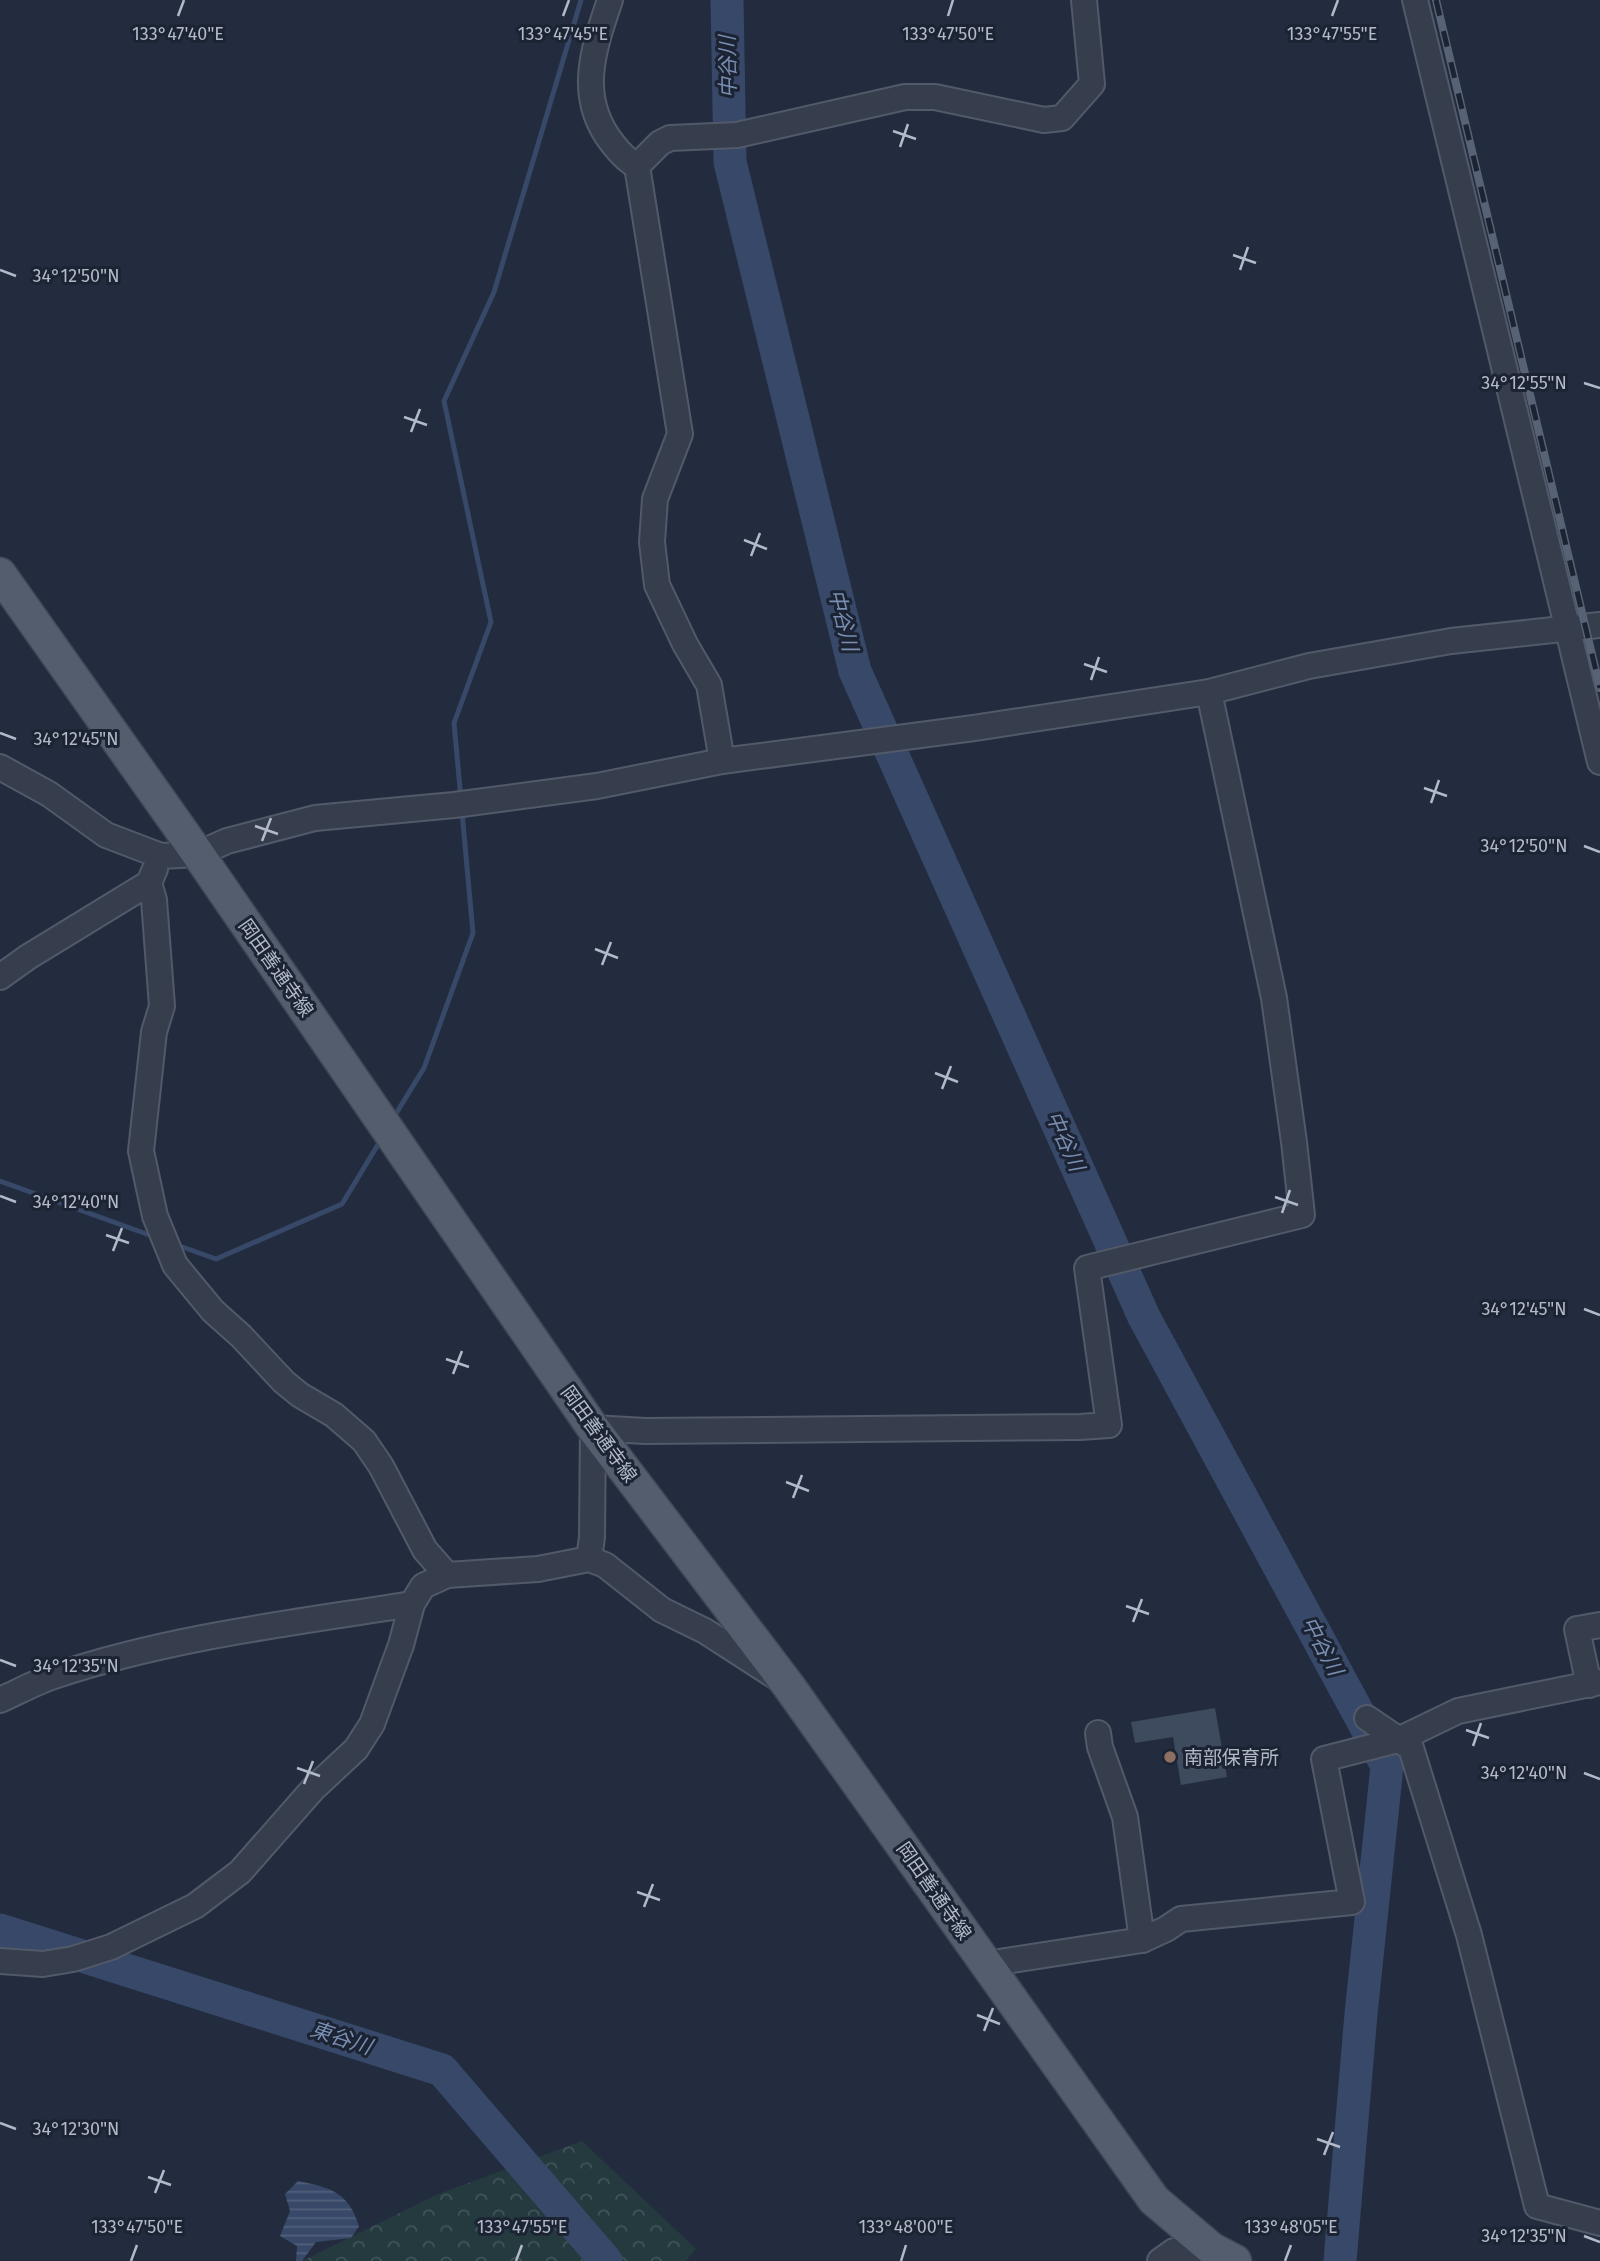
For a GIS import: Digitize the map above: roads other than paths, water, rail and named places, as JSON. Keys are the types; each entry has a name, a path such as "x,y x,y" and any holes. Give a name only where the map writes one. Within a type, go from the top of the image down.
{"main road":[{"name":"岡田善通寺線","path":"0,574 198,854 593,1427 788,1685 1154,2200 1224,2255"}],"street":[{"path":"610,0 590,67 593,107 599,125 628,161 636,166 680,435 655,499 652,542 657,585 685,644 709,685 722,761"},
{"path":"636,166 660,143 670,138 737,135 905,97 936,97 1044,120 1062,118 1092,84 1084,0"},
{"path":"1415,0 1600,762"},
{"path":"0,767 49,794 106,835 161,856 198,854 227,841 315,818 516,798 597,786 722,761 974,728 1209,692 1310,666 1451,641 1600,625"},
{"path":"589,1559 592,1537 593,1427 645,1431 1080,1427 1109,1424 1087,1268 1302,1215 1274,998 1209,692"},
{"path":"0,977 149,883 161,856"},
{"path":"149,883 154,900 162,1006 154,1032 141,1151 155,1216 175,1265 213,1311 241,1336 284,1382 334,1415 364,1441 382,1466 425,1550 447,1575"},
{"path":"0,1961 43,1964 73,1959 111,1947 195,1906 240,1871 313,1789 356,1749 372,1724 401,1645 412,1604 423,1586 447,1575 538,1569 589,1559 605,1565 662,1610 705,1631 788,1685"},
{"path":"0,1700 51,1677 121,1656 189,1640 412,1604"},
{"path":"986,1964 1142,1940 1181,1919 1352,1902 1324,1759 1398,1740 1458,1712 1594,1683 1577,1629 1600,1625"},
{"path":"1367,1718 1411,1748 1469,1936 1537,2206 1600,2223"},
{"path":"1098,1733 1100,1747 1125,1817 1142,1940"},
{"path":"1160,2261 1174,2251 1224,2255"}],"water":[{"path":"298,2181 337,2193 350,2206 359,2226 351,2238 316,2242 302,2261 296,2261 297,2246 280,2236 290,2211 285,2194"}],"waterway":[{"path":"461,799 454,723 491,622 444,401 494,292 581,0"},
{"name":"中谷川","path":"727,0 730,162 855,671 1144,1317 1387,1766 1361,2014 1340,2261"},
{"path":"394,1117 424,1068 473,933 462,812"},
{"path":"174,1244 216,1259 342,1204 382,1138"},
{"path":"0,1181 155,1237"},
{"name":"東谷川","path":"0,1930 442,2070 606,2261"}],"railway":[{"path":"1436,0 1600,688"}],"place":[{"name":"南部保育所","path":"1170,1757"}]}
